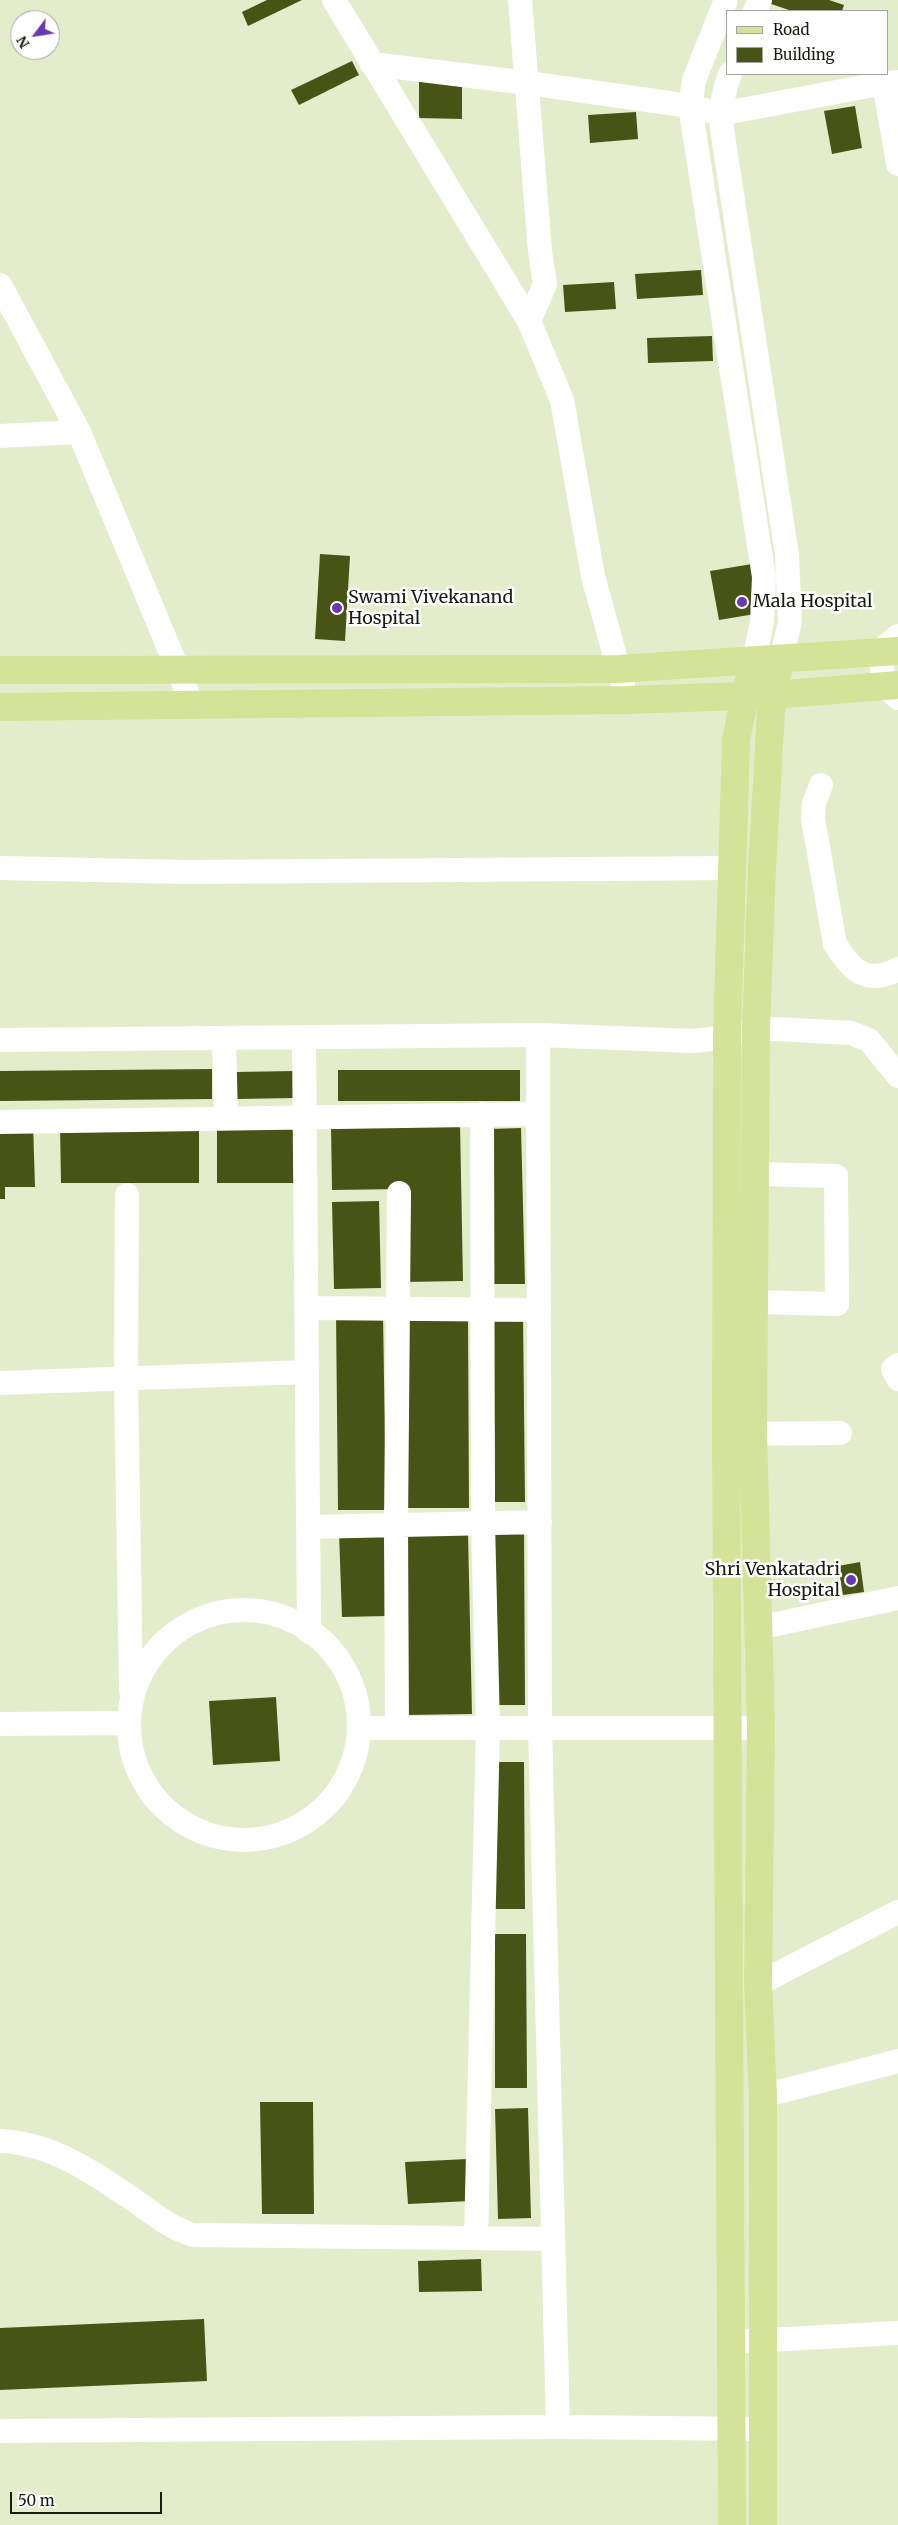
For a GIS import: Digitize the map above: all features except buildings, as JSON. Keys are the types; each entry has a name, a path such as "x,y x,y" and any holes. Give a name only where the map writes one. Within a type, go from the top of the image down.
{"main road":[{"path":"0,670 178,668 618,669 768,660 892,646"},
{"path":"763,2525 763,2096 758,1984 761,1728 754,1433 754,1302 756,1028 762,869 772,695 768,660"},
{"path":"732,2525 726,1434 727,1037 730,868 736,740 745,696 768,660"},
{"path":"0,707 627,700 894,689"}],"street":[{"path":"334,0 529,320 562,400 593,576 627,700"},
{"path":"726,0 694,80 690,106 764,577 762,622 768,660"},
{"path":"522,2 540,251 545,284 529,320"},
{"path":"372,64 528,83 690,106 720,114 891,83 898,164"},
{"path":"730,75 724,90 720,114 787,555 790,622 768,660"},
{"path":"0,285 79,432 193,706"},
{"path":"0,436 79,432"},
{"path":"892,646 894,689"},
{"path":"821,785 814,804 812,819 835,944 846,961 858,973 874,976 898,969"},
{"path":"0,868 186,872 730,868"},
{"path":"0,1040 304,1039 538,1035 694,1042 727,1037 756,1028 851,1033 869,1040 898,1076"},
{"path":"538,1035 540,1727 558,2427"},
{"path":"224,1039 226,1117"},
{"path":"304,1039 309,1632"},
{"path":"476,2238 488,1727 484,1523 482,1114"},
{"path":"0,1122 226,1117 538,1114"},
{"path":"754,1302 837,1304 836,1176 755,1174"},
{"path":"397,1728 396,1525 399,1193"},
{"path":"126,1195 126,1379 131,1697 128,1723 134,1761 148,1790 175,1819 224,1840 258,1841 290,1832 315,1818 337,1794 355,1758 359,1713 351,1682 334,1654 320,1639 296,1622 272,1613 226,1611 194,1621 170,1635 150,1657 131,1697"},
{"path":"307,1308 539,1310"},
{"path":"898,1365 893,1369 898,1380"},
{"path":"0,1383 307,1372"},
{"path":"726,1434 840,1433"},
{"path":"308,1527 540,1522"},
{"path":"758,1628 898,1598"},
{"path":"0,1724 128,1723"},
{"path":"359,1728 761,1728"},
{"path":"758,1984 898,1912"},
{"path":"763,2096 898,2061"},
{"path":"0,2141 44,2148 92,2172 176,2230 194,2235 553,2239"},
{"path":"731,2342 898,2333"},
{"path":"0,2431 558,2427 763,2429"}],"place":[{"name":"Mala Hospital","path":"742,602"},
{"name":"Swami Vivekanand Hospital","path":"337,608"},
{"name":"Shri Venkatadri Hospital","path":"851,1580"}]}
